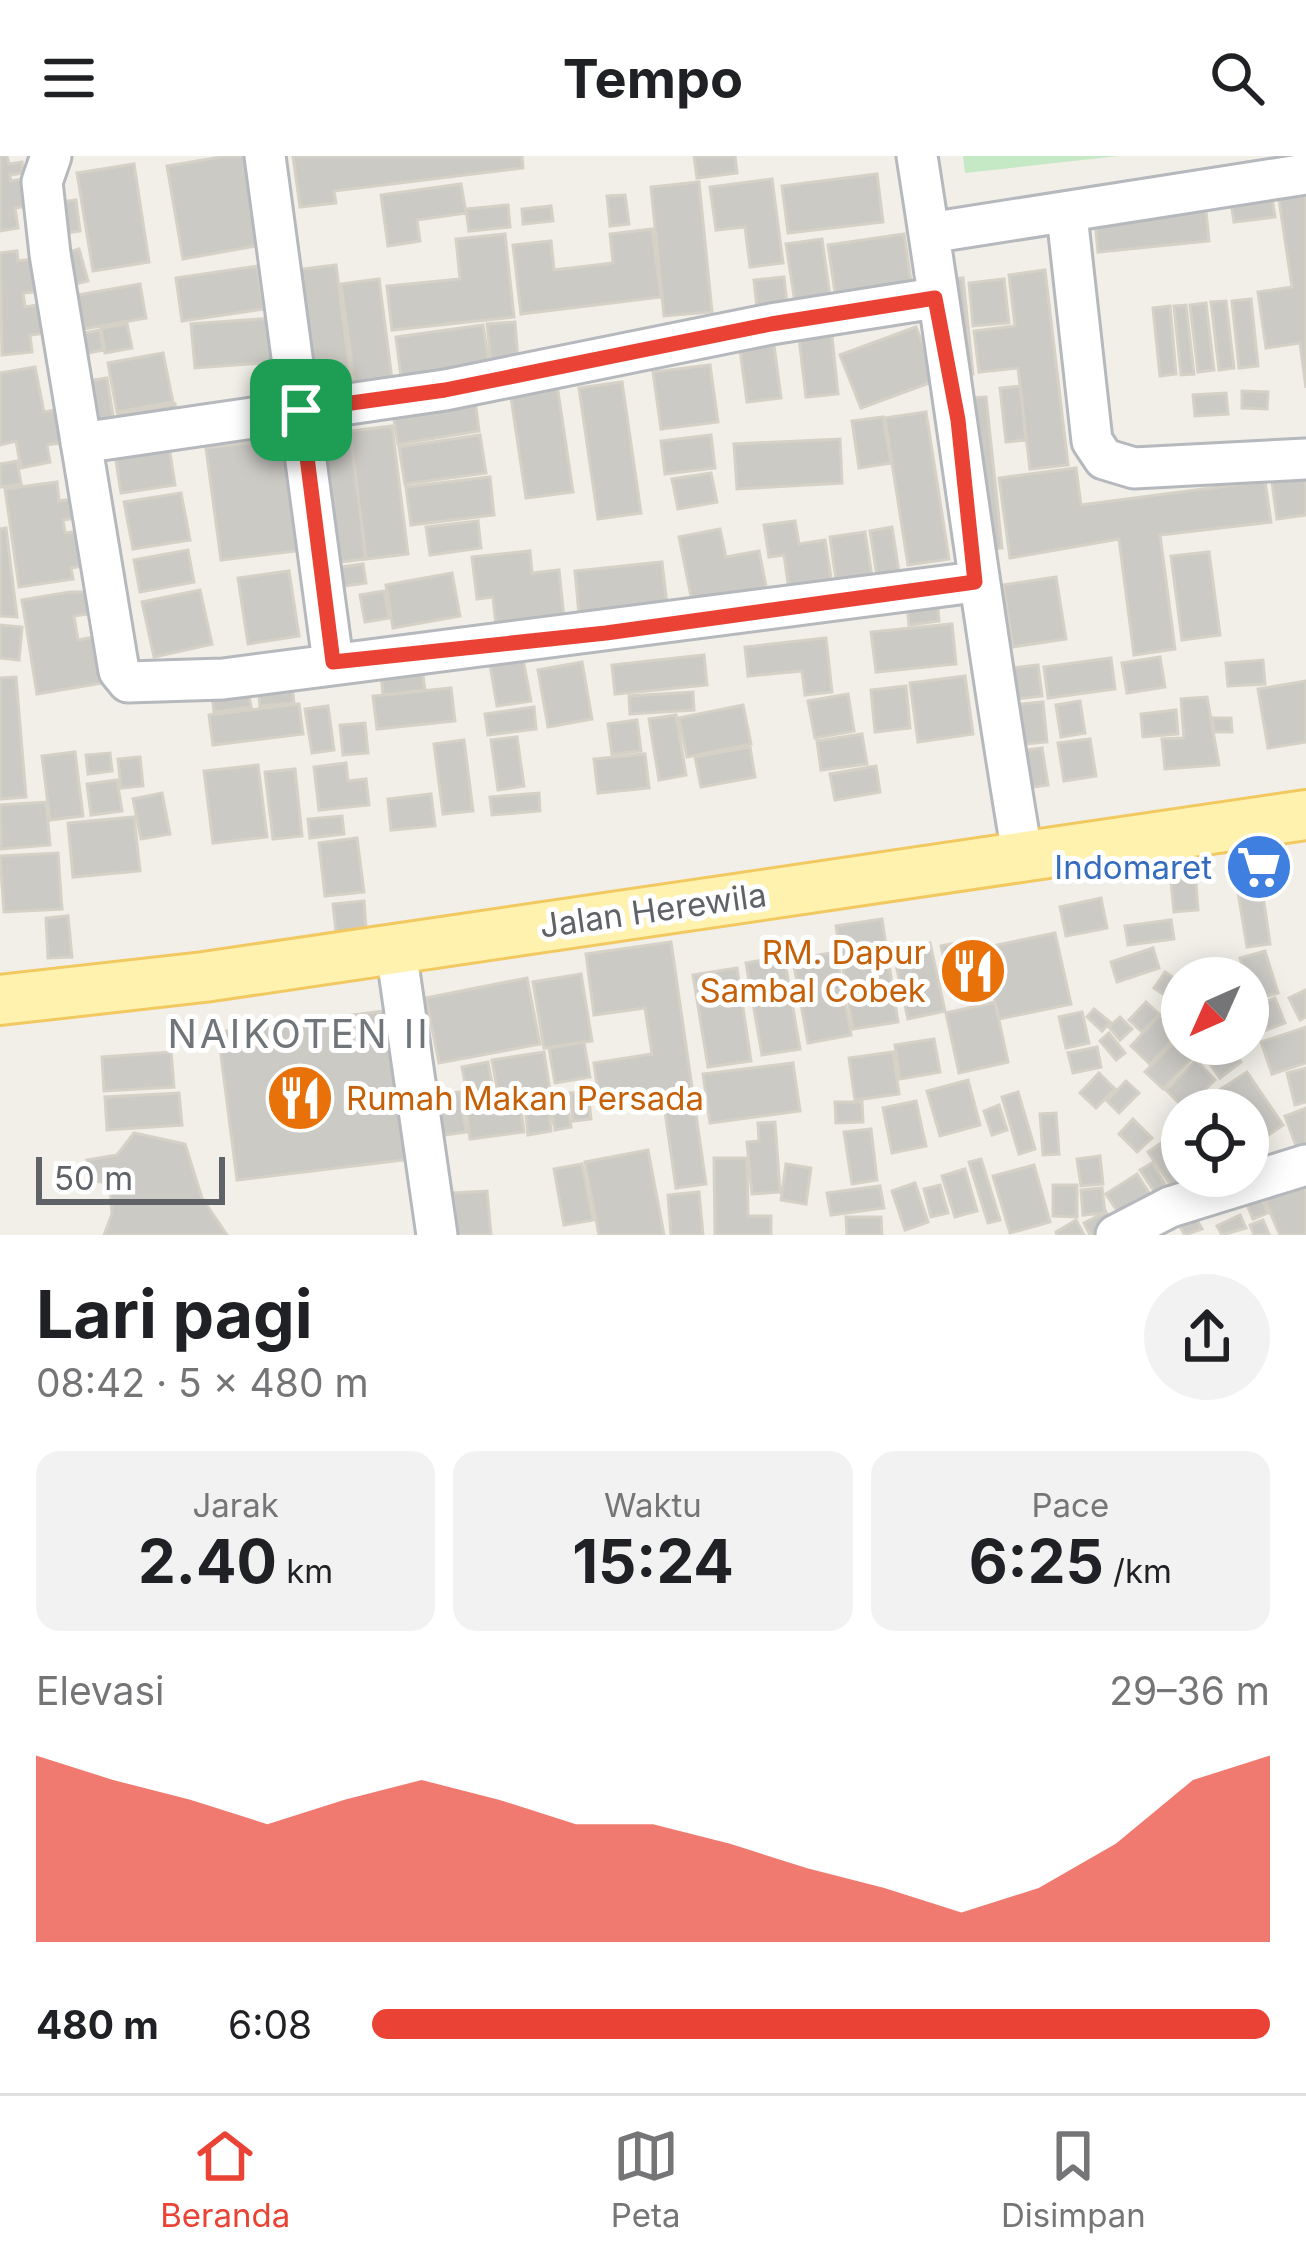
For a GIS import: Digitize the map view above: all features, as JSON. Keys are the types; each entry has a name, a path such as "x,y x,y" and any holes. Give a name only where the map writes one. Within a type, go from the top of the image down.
{"main road":[{"name":"Jalan Herewila","path":"0,1000 396,950 1306,815"}],"street":[{"path":"51,156 42,182 81,443 121,677 137,685 606,633 975,582"},
{"path":"265,156 333,662"},
{"path":"917,156 935,298 958,420 975,582 1023,859"},
{"path":"929,232 1067,215 1306,174"},
{"path":"1067,215 1092,441 1104,459 1134,468 1306,459"},
{"path":"81,443 445,390 771,324 935,298"},
{"path":"396,950 437,1235"},
{"path":"1116,1235 1170,1207 1306,1165"}],"green space":[{"path":"963,156 1119,156 965,173"}],"building":[{"path":"0,156 7,156 9,164 22,162 23,173 10,175 11,181 30,178 34,205 15,208 18,228 0,231"},
{"path":"245,156 261,245 183,259 167,166"},
{"path":"293,156 522,156 523,168 334,191 336,203 300,207"},
{"path":"694,156 735,156 737,173 697,178"},
{"path":"134,164 149,262 93,271 77,173"},
{"path":"877,174 883,222 788,233 782,186"},
{"path":"772,179 783,263 750,267 745,227 716,230 710,187"},
{"path":"699,182 712,312 664,316 651,187"},
{"path":"1306,182 1306,388 1300,343 1266,348 1258,292 1292,287 1277,186"},
{"path":"461,184 466,213 417,220 420,241 388,246 381,195"},
{"path":"1271,191 1275,217 1234,222 1230,196"},
{"path":"625,195 629,224 610,226 607,196"},
{"path":"76,200 80,231 59,234 54,203"},
{"path":"508,205 510,227 469,231 466,209"},
{"path":"551,206 553,221 523,224 522,209"},
{"path":"1206,211 1209,241 1098,252 1095,222"},
{"path":"652,229 661,297 521,314 513,245 551,241 554,270 613,263 610,234"},
{"path":"505,234 514,317 392,330 387,286 460,279 456,239"},
{"path":"904,234 912,288 836,299 828,245"},
{"path":"822,239 831,304 796,309 786,244"},
{"path":"79,249 88,281 71,285 63,254"},
{"path":"17,251 18,261 40,258 44,291 23,293 25,307 43,304 47,333 30,335 32,352 2,355 0,253"},
{"path":"336,265 353,395 312,400 295,270"},
{"path":"257,266 264,309 182,321 176,278"},
{"path":"1045,270 1068,465 1030,469 1018,368 979,372 974,331 1015,326 1009,275"},
{"path":"784,277 787,305 757,308 754,280"},
{"path":"963,278 973,374 962,375 952,279"},
{"path":"379,279 393,387 356,392 341,284"},
{"path":"1004,279 1009,323 973,326 969,283"},
{"path":"140,284 146,318 84,329 78,295"},
{"path":"1251,299 1258,366 1239,368 1232,301"},
{"path":"1226,301 1234,368 1219,370 1211,302"},
{"path":"1206,303 1214,370 1198,372 1190,305"},
{"path":"1186,305 1194,374 1181,375 1174,306"},
{"path":"1170,306 1176,374 1160,376 1153,308"},
{"path":"273,318 277,362 195,368 191,324"},
{"path":"515,322 518,360 491,362 487,324"},
{"path":"127,324 132,348 105,353 101,328"},
{"path":"483,325 489,365 401,377 396,337"},
{"path":"831,327 838,394 806,397 798,330"},
{"path":"916,327 937,380 861,408 840,355"},
{"path":"100,330 103,350 74,356 70,336"},
{"path":"773,338 781,398 747,402 739,342"},
{"path":"163,353 173,402 117,412 108,363"},
{"path":"710,365 718,422 661,429 653,372"},
{"path":"35,367 44,412 60,409 66,442 47,445 50,462 21,468 16,441 0,445 0,373"},
{"path":"107,378 116,434 90,438 81,382"},
{"path":"622,382 641,513 598,519 579,388"},
{"path":"557,385 573,492 526,498 510,391"},
{"path":"1020,386 1026,440 1006,442 1000,388"},
{"path":"1242,391 1268,392 1267,409 1242,408"},
{"path":"1226,393 1228,414 1195,416 1193,395"},
{"path":"986,397 1002,548 985,550 969,398"},
{"path":"475,400 479,431 398,444 393,413"},
{"path":"175,404 178,424 122,434 118,414"},
{"path":"926,412 949,559 908,565 885,418"},
{"path":"883,417 891,463 859,468 852,421"},
{"path":"392,426 408,554 366,559 350,431"},
{"path":"350,431 366,559 331,563 315,435"},
{"path":"480,435 486,473 405,484 399,447"},
{"path":"711,435 715,468 665,474 661,441"},
{"path":"289,438 304,550 221,560 206,448"},
{"path":"840,439 842,483 737,489 734,444"},
{"path":"168,440 175,485 121,493 114,448"},
{"path":"17,461 21,484 0,487 0,464"},
{"path":"1076,468 1081,505 1265,481 1271,522 1160,535 1175,649 1134,655 1119,539 1010,558 999,478"},
{"path":"1306,470 1306,515 1277,519 1271,475"},
{"path":"711,473 717,502 678,509 672,479"},
{"path":"490,477 494,515 411,525 406,487"},
{"path":"57,482 59,501 79,498 82,517 63,520 65,533 83,531 88,565 71,568 73,579 19,587 5,489"},
{"path":"181,493 190,540 133,549 124,502"},
{"path":"478,521 481,548 430,555 426,527"},
{"path":"795,521 799,544 825,540 833,590 790,597 784,555 769,557 764,525"},
{"path":"892,527 900,579 878,583 870,531"},
{"path":"6,528 17,617 0,616 0,529"},
{"path":"720,529 726,557 759,551 768,596 694,611 679,537"},
{"path":"865,532 874,589 838,594 830,537"},
{"path":"188,550 194,582 140,592 134,560"},
{"path":"530,551 532,573 559,570 564,618 496,625 493,597 477,599 472,557"},
{"path":"1209,552 1220,635 1182,640 1171,556"},
{"path":"662,562 667,605 579,614 575,571"},
{"path":"363,564 366,583 337,587 334,568"},
{"path":"289,571 299,636 248,644 238,578"},
{"path":"452,573 460,616 393,628 386,585"},
{"path":"1056,577 1066,639 1013,647 1003,585"},
{"path":"200,590 212,644 154,657 142,602"},
{"path":"384,591 389,618 365,622 360,595"},
{"path":"91,592 95,613 74,616 78,640 94,637 102,683 37,694 22,600"},
{"path":"937,599 939,621 909,625 907,603"},
{"path":"952,624 956,664 876,672 871,632"},
{"path":"0,625 22,627 19,660 0,658"},
{"path":"826,638 832,692 805,695 802,671 748,676 745,647"},
{"path":"522,654 531,701 497,706 489,659"},
{"path":"704,655 707,685 615,694 612,665"},
{"path":"1160,657 1165,687 1127,693 1122,663"},
{"path":"1111,658 1115,689 1048,698 1044,667"},
{"path":"1263,660 1265,684 1228,686 1226,663"},
{"path":"582,662 592,719 548,727 538,670"},
{"path":"1038,665 1042,696 1007,700 1003,669"},
{"path":"422,669 425,690 383,695 381,673"},
{"path":"965,676 973,734 918,742 910,683"},
{"path":"16,677 26,797 0,799 0,678"},
{"path":"1306,681 1306,742 1268,748 1258,689"},
{"path":"247,683 251,707 214,712 211,688"},
{"path":"292,683 294,703 260,706 258,687"},
{"path":"906,686 910,728 875,732 871,690"},
{"path":"451,688 455,721 377,729 373,696"},
{"path":"693,692 694,710 630,714 629,696"},
{"path":"848,694 854,731 815,738 808,701"},
{"path":"1207,697 1219,765 1165,769 1162,739 1184,738 1181,699"},
{"path":"1080,701 1085,733 1061,737 1056,705"},
{"path":"1043,702 1047,742 1014,745 1010,705"},
{"path":"299,704 303,734 213,745 209,715"},
{"path":"743,705 751,744 687,757 679,718"},
{"path":"328,706 334,750 312,753 305,709"},
{"path":"534,707 536,729 488,735 485,714"},
{"path":"1176,710 1178,734 1143,737 1141,714"},
{"path":"676,715 686,775 659,780 649,719"},
{"path":"1213,718 1231,718 1232,732 1214,732"},
{"path":"637,720 641,751 612,754 608,724"},
{"path":"365,723 368,753 343,755 340,725"},
{"path":"862,734 867,764 821,770 817,741"},
{"path":"517,737 524,786 498,790 491,740"},
{"path":"1090,739 1096,776 1064,781 1058,743"},
{"path":"464,740 473,811 443,814 434,744"},
{"path":"750,747 755,777 701,787 695,757"},
{"path":"1042,748 1048,785 1018,789 1013,752"},
{"path":"75,752 83,816 50,820 42,756"},
{"path":"110,753 112,771 88,774 86,755"},
{"path":"645,754 649,788 598,793 594,759"},
{"path":"140,757 143,786 121,788 118,759"},
{"path":"346,763 348,781 366,779 369,805 319,810 314,767"},
{"path":"258,765 267,837 213,843 204,771"},
{"path":"876,766 880,792 835,800 830,774"},
{"path":"295,769 302,836 273,839 265,772"},
{"path":"117,780 122,811 91,815 87,784"},
{"path":"162,793 170,834 141,839 133,799"},
{"path":"539,793 540,811 492,815 490,797"},
{"path":"431,794 435,826 391,830 388,799"},
{"path":"46,802 50,845 1,849 0,805"},
{"path":"342,816 344,834 310,838 308,819"},
{"path":"134,817 140,871 73,877 68,823"},
{"path":"357,838 364,892 325,896 319,843"},
{"path":"58,853 62,909 4,912 0,856"},
{"path":"1195,870 1198,910 1174,912 1170,871"},
{"path":"1261,882 1270,944 1247,947 1237,886"},
{"path":"1101,898 1107,928 1066,936 1060,907"},
{"path":"364,901 366,929 336,932 333,904"},
{"path":"68,916 72,957 48,958 46,918"},
{"path":"882,919 898,1022 853,1029 836,926"},
{"path":"1171,920 1174,939 1128,945 1125,926"},
{"path":"1055,933 1071,1004 999,1019 983,948"},
{"path":"977,939 987,982 951,989 941,946"},
{"path":"671,942 706,1184 676,1188 662,1091 599,1100 594,1063 652,1054 645,1008 594,1015 586,954"},
{"path":"930,943 945,1011 908,1019 893,951"},
{"path":"1153,948 1159,968 1117,982 1111,962"},
{"path":"836,952 851,1035 808,1043 793,960"},
{"path":"784,956 800,1049 762,1055 746,963"},
{"path":"1269,964 1278,993 1269,995"},
{"path":"737,968 751,1061 708,1067 693,975"},
{"path":"581,974 592,1041 544,1048 533,982"},
{"path":"527,978 540,1044 439,1063 426,998"},
{"path":"1306,990 1306,1017 1300,1020 1289,998"},
{"path":"1275,998 1285,1023 1269,1029 1269,1000"},
{"path":"995,1002 1008,1062 959,1073 946,1013"},
{"path":"1146,1002 1159,1014 1142,1032 1129,1020"},
{"path":"1094,1009 1110,1022 1102,1031 1087,1017"},
{"path":"392,1010 412,1159 237,1180 218,1032"},
{"path":"1082,1012 1089,1043 1066,1048 1059,1017"},
{"path":"1161,1016 1161,1052 1150,1064 1131,1046"},
{"path":"1120,1017 1132,1029 1120,1040 1109,1027"},
{"path":"1306,1027 1306,1063 1272,1074 1269,1039"},
{"path":"1109,1033 1125,1053 1116,1060 1100,1041"},
{"path":"934,1039 940,1072 900,1079 895,1045"},
{"path":"584,1042 590,1077 555,1083 549,1048"},
{"path":"1097,1047 1101,1067 1073,1073 1068,1053"},
{"path":"171,1052 174,1087 104,1091 102,1057"},
{"path":"544,1052 550,1091 499,1099 492,1060"},
{"path":"893,1052 899,1094 855,1100 849,1058"},
{"path":"1161,1056 1161,1065 1186,1065 1163,1089 1145,1072"},
{"path":"488,1062 495,1100 469,1105 462,1067"},
{"path":"793,1063 800,1111 710,1123 703,1074"},
{"path":"1191,1065 1201,1065 1215,1080 1206,1089 1167,1089"},
{"path":"1211,1065 1237,1065 1220,1078"},
{"path":"1306,1068 1306,1102 1295,1105 1287,1073"},
{"path":"1247,1072 1259,1089 1221,1089"},
{"path":"1099,1073 1115,1089 1096,1108 1080,1093"},
{"path":"968,1080 980,1125 940,1136 927,1091"},
{"path":"1126,1081 1139,1093 1119,1113 1107,1101"},
{"path":"588,1091 591,1119 573,1121 570,1093"},
{"path":"460,1092 466,1132 430,1137 424,1097"},
{"path":"1018,1092 1035,1149 1019,1154 1002,1097"},
{"path":"179,1093 182,1125 107,1130 105,1097"},
{"path":"916,1101 926,1146 892,1153 883,1108"},
{"path":"520,1102 524,1132 470,1139 466,1110"},
{"path":"835,1102 862,1102 863,1122 836,1123"},
{"path":"548,1104 551,1131 528,1135 525,1107"},
{"path":"567,1104 571,1127 555,1130 550,1107"},
{"path":"1269,1104 1283,1125 1269,1135"},
{"path":"999,1105 1007,1130 992,1135 984,1111"},
{"path":"1306,1108 1306,1157 1301,1159 1285,1116"},
{"path":"1056,1113 1059,1154 1043,1155 1040,1114"},
{"path":"1133,1119 1152,1138 1137,1152 1119,1134"},
{"path":"775,1122 780,1192 752,1194 747,1142 759,1141 758,1123"},
{"path":"871,1129 877,1180 852,1184 844,1132"},
{"path":"134,1133 185,1144 202,1198 227,1235 104,1235 112,1214 110,1183 92,1181 87,1160 117,1155"},
{"path":"1161,1143 1161,1171 1148,1152"},
{"path":"648,1150 664,1235 599,1235 585,1162"},
{"path":"1100,1156 1103,1184 1081,1186 1077,1159"},
{"path":"714,1158 747,1158 748,1216 771,1216 771,1235 715,1235"},
{"path":"981,1159 1000,1220 988,1223 969,1162"},
{"path":"1152,1163 1161,1178 1161,1195 1158,1197 1140,1170"},
{"path":"582,1164 593,1220 564,1225 554,1169"},
{"path":"786,1164 811,1168 806,1204 781,1200"},
{"path":"1034,1165 1050,1222 1010,1233 993,1176"},
{"path":"965,1169 977,1211 955,1217 942,1176"},
{"path":"1137,1174 1153,1199 1123,1220 1106,1194"},
{"path":"1306,1182 1306,1235 1280,1235 1264,1198"},
{"path":"915,1183 928,1222 905,1230 892,1191"},
{"path":"940,1185 948,1213 931,1217 924,1189"},
{"path":"1053,1185 1077,1185 1077,1217 1053,1216"},
{"path":"880,1186 884,1208 831,1215 827,1193"},
{"path":"1102,1188 1105,1213 1083,1215 1081,1190"},
{"path":"487,1191 491,1235 457,1235 453,1193"},
{"path":"699,1192 703,1235 671,1235 668,1195"},
{"path":"1244,1197 1261,1197 1268,1213 1253,1219"},
{"path":"1190,1208 1202,1229 1185,1235 1174,1217"},
{"path":"1106,1212 1116,1232 1090,1235 1084,1223"},
{"path":"1240,1215 1246,1228 1222,1235 1217,1226"},
{"path":"846,1217 881,1217 882,1235 847,1235"},
{"path":"1076,1220 1084,1235 1057,1235 1056,1232"},
{"path":"1263,1220 1269,1234 1254,1235 1250,1225"}],"place":[{"name":"Indomaret","path":"1259,867"},
{"name":"RM. Dapur Sambal Cobek","path":"973,971"},
{"name":"Rumah Makan Persada","path":"300,1098"}],"district":[{"name":"NAIKOTEN II","path":"299,1034"}],"route":[{"path":"935,298 958,420 975,582 606,633 333,662 301,410 445,390 771,324 935,298"}]}
